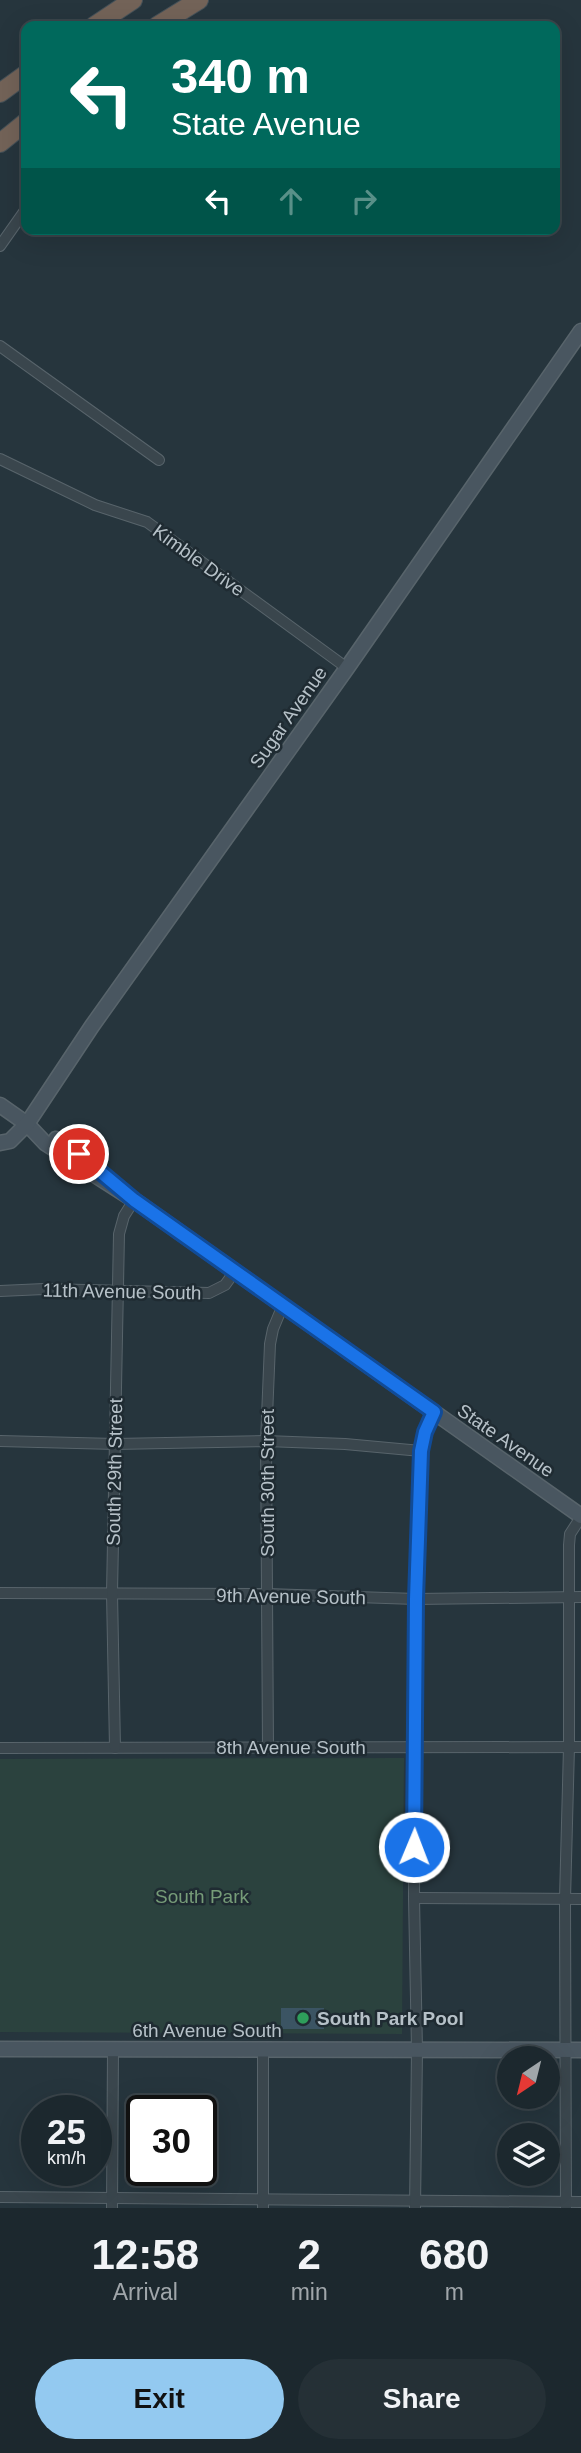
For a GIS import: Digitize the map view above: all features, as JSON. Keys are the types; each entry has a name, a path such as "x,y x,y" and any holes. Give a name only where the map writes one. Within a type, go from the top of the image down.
{"highway":[{"path":"102,21 133,0"},
{"path":"165,21 199,0"},
{"path":"0,93 21,78"},
{"path":"0,132 21,116"},
{"path":"0,143 21,126"}],"main road":[{"name":"Sugar Avenue","path":"27,1124 92,1026 347,668 581,331"},
{"name":"State Avenue","path":"0,1105 79,1154 134,1200 581,1517"},
{"path":"0,1143 10,1141 27,1124"},
{"name":"6th Avenue South","path":"0,2049 581,2050"}],"street":[{"path":"0,246 21,216"},
{"path":"0,346 159,460"},
{"name":"Kimble Drive","path":"0,459 95,505 147,522 347,668"},
{"name":"South 29th Street","path":"115,1748 112,1593 118,1290 121,1225 134,1200"},
{"name":"11th Avenue South","path":"0,1291 118,1290 209,1293 225,1285 236,1271"},
{"name":"South 30th Street","path":"268,1748 266,1441 270,1344 272,1329 284,1305"},
{"path":"415,2205 418,2050 414,1898 416,1599 421,1451 425,1432 434,1412"},
{"path":"0,1441 115,1444 266,1441 421,1451"},
{"path":"566,2205 565,1899 570,1534 581,1517"},
{"name":"9th Avenue South","path":"0,1593 267,1594 416,1599 581,1597"},
{"name":"8th Avenue South","path":"0,1748 581,1747"},
{"path":"414,1898 581,1899"},
{"path":"112,2202 113,2049"},
{"path":"263,2050 263,2204"},
{"path":"0,2197 263,2204 566,2205 581,2202"}],"green space":[{"name":"South Park","path":"404,1758 402,2034 0,2032 0,1759"}],"water":[{"name":"South Park Pool","path":"281,2008 324,2008 324,2029 281,2029"}],"place":[{"name":"South Park Pool","path":"303,2018"}],"route":[{"path":"79,1154 134,1200 434,1412 425,1432 421,1451 416,1599 414,1847"}]}
